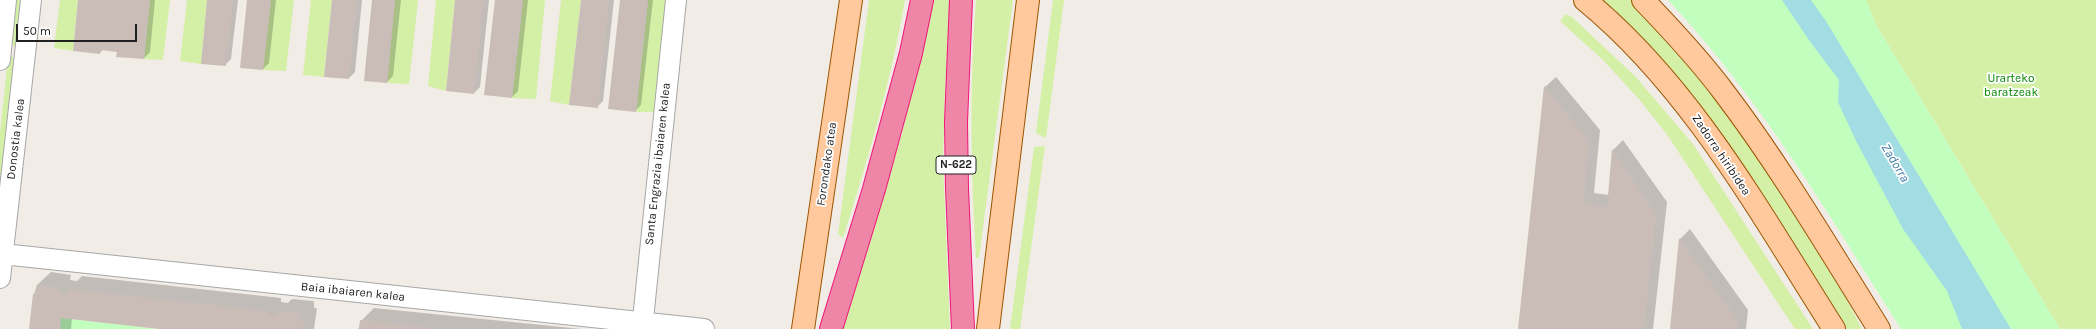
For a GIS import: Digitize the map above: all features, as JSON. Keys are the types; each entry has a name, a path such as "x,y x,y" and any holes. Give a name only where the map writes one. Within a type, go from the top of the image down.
{"highway":[{"path":"831,329 874,189 911,53 922,0"},
{"name":"N-622","path":"961,0 956,129 963,329"}],"main road":[{"name":"Forondako atea","path":"803,329 851,0"},
{"path":"988,329 1028,0"},
{"name":"Zadorra hiribidea","path":"1585,0 1606,17 1653,65 1687,105 1725,158 1834,329"},
{"path":"1643,0 1682,41 1723,90 1789,187 1879,329"}],"street":[{"path":"0,60 6,0"},
{"name":"Donostia kalea","path":"0,278 31,0"},
{"name":"Santa Engrazia ibaiaren kalea","path":"642,326 676,0"},
{"name":"Baia ibaiaren kalea","path":"3,254 642,326 704,329"}],"green space":[{"path":"14,0 22,0 17,47 10,45"},
{"path":"60,0 78,0 73,51 54,48"},
{"path":"150,0 170,0 163,60 144,59"},
{"path":"187,0 207,0 201,64 180,61"},
{"path":"271,0 294,0 286,71 263,70"},
{"path":"311,0 332,0 324,77 303,75"},
{"path":"395,0 418,0 409,84 387,83"},
{"path":"436,0 455,0 446,91 428,86"},
{"path":"523,0 545,0 536,99 512,98"},
{"path":"561,0 581,0 569,105 550,101"},
{"path":"648,0 669,0 658,112 636,112"},
{"path":"869,0 905,0 886,90 843,238 838,234"},
{"path":"931,0 952,0 945,89 943,161 950,329 843,329 901,137 926,35"},
{"path":"976,0 1013,0 979,258 976,258 972,129 972,64"},
{"path":"1053,0 1064,0 1046,138 1036,133"},
{"path":"1596,0 1631,0 1657,25 1700,72 1822,253 1862,329 1844,329"},
{"path":"1668,0 1866,0 1876,25 2060,329 1901,329 1820,201 1764,118 1734,77"},
{"name":"Urarteko baratzeak","path":"1866,0 2096,0 2096,329 2060,329 1876,25"},
{"path":"1566,14 1572,17 1635,76 1693,144 1813,329 1795,329 1666,133 1638,98 1603,60 1560,21"},
{"path":"8,57 16,57 0,213 0,132"},
{"path":"1045,146 1020,329 1010,329 1034,147"},
{"path":"61,318 159,329 60,329"}],"water":[{"name":"Zadorra","path":"1782,0 1811,0 1826,21 2011,329 1962,329 1947,291 1903,229 1856,141 1838,102 1839,80 1811,43"}],"building":[{"path":"78,0 150,0 144,59 116,57 117,52 100,50 100,54 73,51"},
{"path":"207,0 233,0 226,66 201,64"},
{"path":"247,0 271,0 263,70 240,68"},
{"path":"332,0 357,0 349,79 324,77"},
{"path":"372,0 395,0 387,83 364,81"},
{"path":"455,0 484,0 474,94 446,91"},
{"path":"495,0 523,0 512,98 484,95"},
{"path":"581,0 609,0 598,108 569,105"},
{"path":"620,0 648,0 636,112 608,109"},
{"path":"1544,86 1589,141 1584,203 1607,207 1612,149 1656,214 1644,329 1518,329"},
{"path":"1679,238 1738,321 1737,329 1670,329"},
{"path":"37,285 59,288 58,293 67,294 68,289 268,311 268,315 277,316 278,311 301,314 301,321 304,321 303,329 159,329 61,318 60,329 29,329 33,294 35,294"},
{"path":"360,320 435,328 435,329 359,329"}]}
